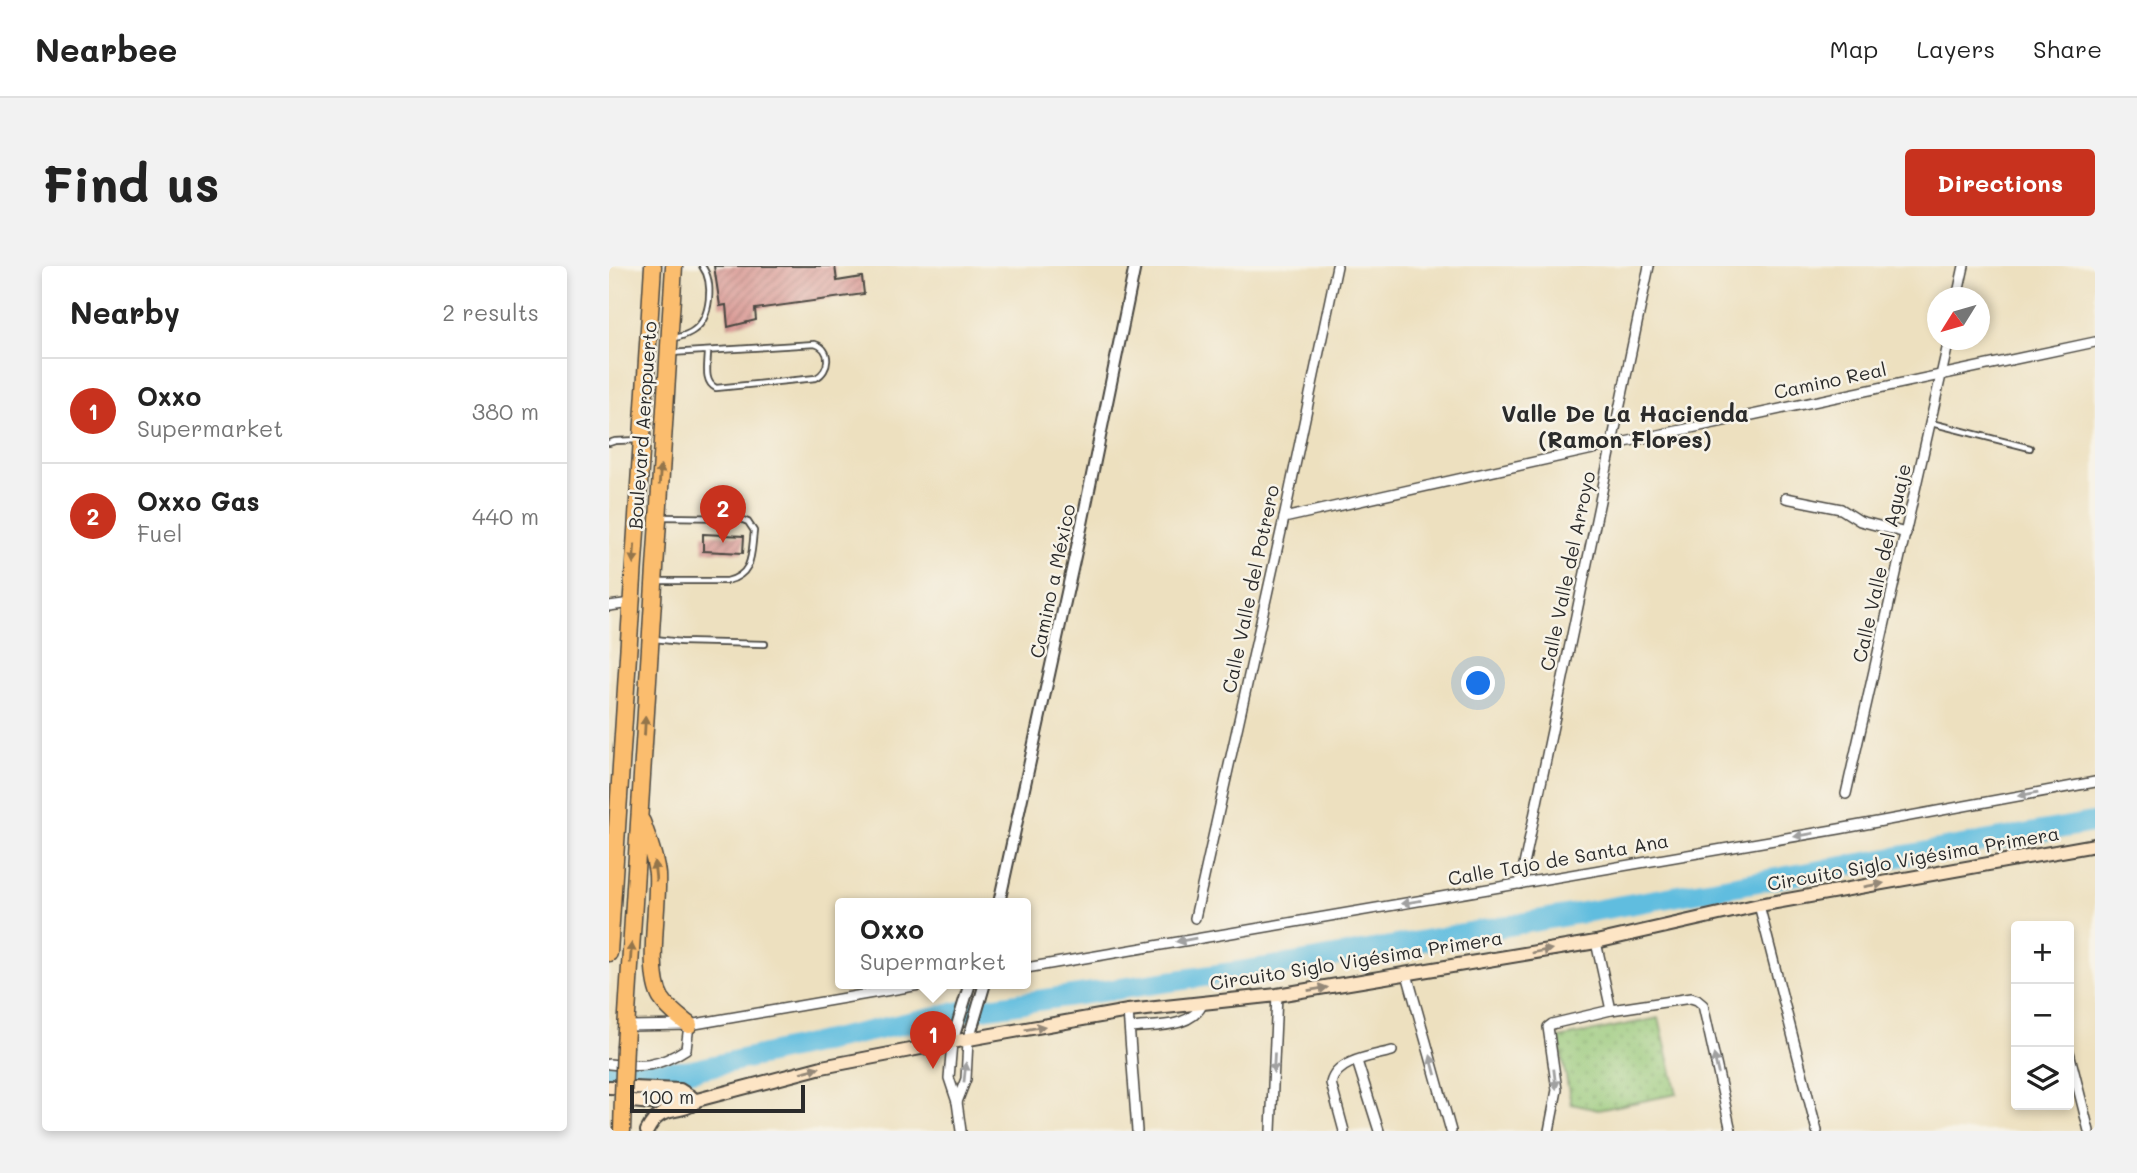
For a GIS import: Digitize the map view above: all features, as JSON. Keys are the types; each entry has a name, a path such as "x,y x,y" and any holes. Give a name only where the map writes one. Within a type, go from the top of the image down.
{"highway":[{"name":"Boulevard Aeropuerto","path":"609,953 653,266"},
{"name":"Boulevard Aeropuerto","path":"622,1131 625,1046 674,266"},
{"path":"640,817 653,851 657,874 656,984 660,997 667,1006 689,1024"}],"main road":[{"name":"Circuito Siglo Vigésima Primera","path":"623,1098 651,1103 693,1101 823,1067 952,1042 969,1035 1128,1011 1277,995 1407,974 1596,942 1759,905 2095,845"},
{"path":"609,1087 680,1090 693,1101 663,1113 654,1119 647,1131"}],"street":[{"name":"Camino a México","path":"1000,898 1135,266"},
{"name":"Calle Valle del Potrero","path":"1195,918 1337,266"},
{"name":"Calle Valle del Arroyo","path":"1520,884 1649,266"},
{"path":"1959,287 1964,266"},
{"name":"Camino Real","path":"1284,518 1611,444 2095,342"},
{"name":"Calle Valle del Aguaje","path":"1846,794 1947,350"},
{"path":"1786,498 1841,509 1860,521 1906,533"},
{"path":"609,606 631,603"},
{"name":"Calle Tajo de Santa Ana","path":"1031,967 2095,782"},
{"path":"1759,905 1817,1131"},
{"path":"1596,942 1611,1010"},
{"path":"1407,974 1451,1131"},
{"path":"627,1027 689,1024 896,989"},
{"path":"961,1131 957,1102 949,1078 952,1042 968,989"},
{"path":"957,1102 966,1079 969,1035 984,989"},
{"path":"1271,1131 1277,995"},
{"path":"1549,1131 1557,1090 1548,1027 1611,1010 1691,998 1703,1005 1729,1131"},
{"path":"1130,1028 1189,1020 1203,1003"},
{"path":"1128,1011 1137,1131"},
{"path":"609,1064 645,1067 670,1060 686,1049 689,1024"},
{"path":"1344,1131 1331,1083 1333,1074 1357,1061 1392,1051"},
{"path":"1357,1061 1379,1131"},
{"path":"2074,1072 2089,1131"}],"lane":[{"path":"668,347 694,331 705,315 708,307 708,279 702,266"},
{"path":"668,347 708,352 815,344 826,351 827,369 816,378 716,388 708,381 708,352"},
{"path":"1931,423 2030,448"},
{"path":"611,441 641,440"},
{"path":"654,581 727,581 737,578 745,572 750,563 754,531 748,522 737,518 657,517"},
{"path":"651,638 681,642 765,644"}],"green space":[{"path":"1659,1018 1677,1094 1598,1110 1571,1104 1559,1038"}],"building":[{"path":"714,266 835,266 837,281 862,277 864,294 755,309 756,320 728,327 726,305 720,306"},
{"path":"703,534 744,536 743,553 703,551"}],"waterway":[{"path":"609,1073 694,1070 952,1013 1297,963 2095,822"}],"place":[{"name":"Oxxo Gas","path":"723,543"},
{"name":"Oxxo","path":"933,1069"}],"district":[{"name":"Valle De La Hacienda (Ramon Flores)","path":"1625,426"}]}
